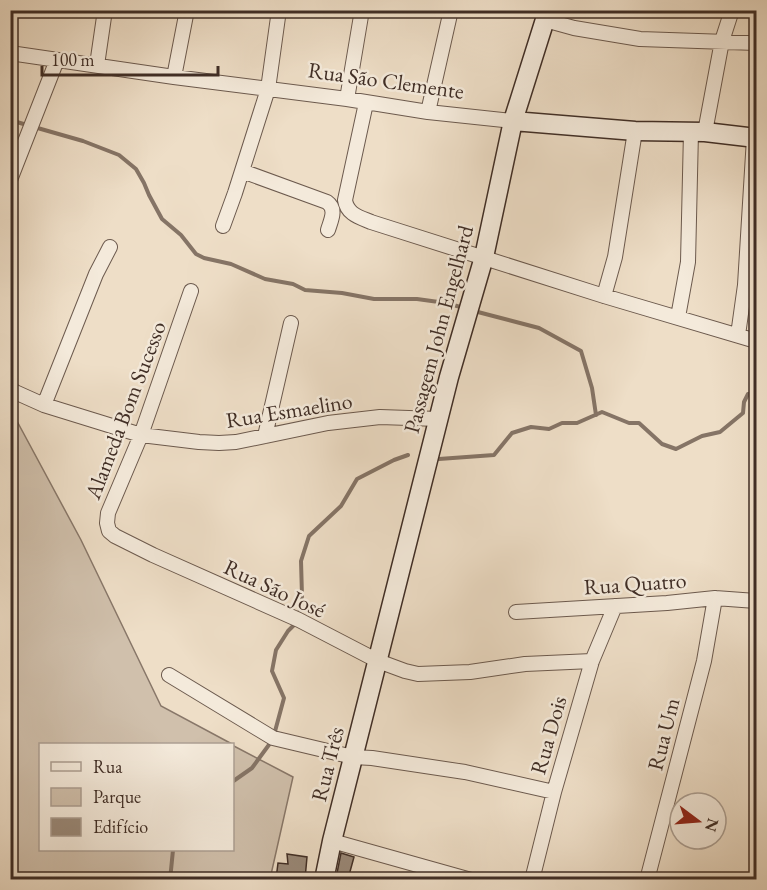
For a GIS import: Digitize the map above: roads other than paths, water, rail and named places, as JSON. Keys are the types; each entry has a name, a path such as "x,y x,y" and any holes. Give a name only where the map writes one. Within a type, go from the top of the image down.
{"main road":[{"name":"Passagem John Engelhard","path":"378,661 438,419 483,257 513,121 546,15"},
{"name":"Rua São Clemente","path":"513,121 635,131 698,132 755,138"},
{"name":"Rua Três","path":"324,879 378,661"}],"street":[{"path":"97,65 105,10"},
{"path":"174,77 187,10"},
{"path":"223,226 268,89 279,10"},
{"path":"347,99 362,10"},
{"path":"428,112 451,10"},
{"path":"678,317 688,262 698,132 732,10"},
{"path":"546,15 590,32 640,39 756,43"},
{"name":"Rua São Clemente","path":"10,53 428,112 513,121"},
{"path":"10,180 57,60"},
{"path":"366,103 345,200 346,206 353,214 371,222 604,296 756,340"},
{"path":"604,296 615,257 635,131"},
{"path":"738,335 746,285 755,138"},
{"path":"242,171 327,202 331,205 333,212 328,230"},
{"path":"44,405 96,274 110,247"},
{"name":"Alameda Bom Sucesso","path":"153,555 109,531 108,513 141,435 191,291"},
{"path":"265,436 291,323"},
{"name":"Rua Esmaelino","path":"10,388 44,405 141,435 219,443 236,442 328,423 380,417 438,419"},
{"name":"Rua São José","path":"153,555 299,620 378,661 418,674 470,672 525,664 592,661"},
{"name":"Rua Quatro","path":"516,612 715,598 756,601"},
{"name":"Rua Um","path":"647,879 704,661 715,598"},
{"name":"Rua Dois","path":"532,879 554,792 592,661 615,606"},
{"path":"169,675 273,738 353,757 465,772 554,792"},
{"path":"332,841 471,879"}],"waterway":[{"path":"10,120 27,125"},
{"path":"34,127 83,141 119,155 136,169 162,219 181,235 196,254 204,258 231,264 265,279 293,284 305,290 342,293 374,299 417,299 464,308"},
{"path":"474,311 539,328 581,351 592,388 596,415"},
{"path":"439,459 494,455 512,433 531,427 549,429 562,423 577,423 602,412 629,423 639,423 662,444 676,449 702,436 720,432 743,413 744,402 748,394 756,393"},
{"path":"299,615 302,596 301,561 309,536 341,506 357,479 408,455"},
{"path":"274,735 284,698 272,671 276,650 288,631 297,622"},
{"path":"234,781 252,768 271,742"},
{"path":"170,880 173,851"}]}
